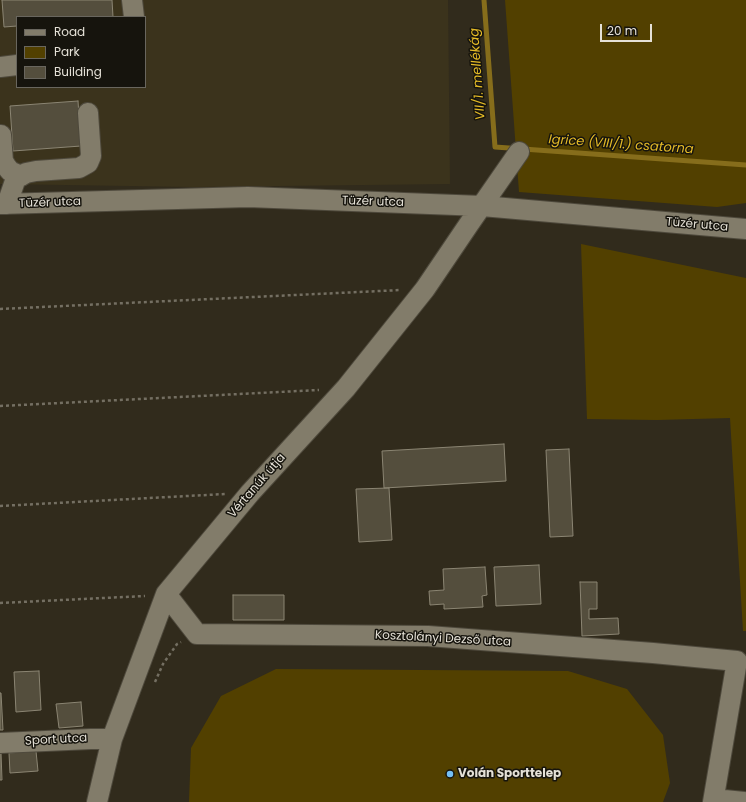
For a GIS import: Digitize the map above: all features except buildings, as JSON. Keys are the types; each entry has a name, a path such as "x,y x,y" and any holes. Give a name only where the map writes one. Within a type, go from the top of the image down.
{"street":[{"path":"132,0 134,16"},
{"path":"0,67 16,65"},
{"path":"3,204 16,178 26,173 79,168 88,163 91,156 88,113"},
{"path":"1,135 3,161 10,171 21,176"},
{"name":"Vértanúk útja","path":"97,802 112,739 166,594 250,493 346,388 425,289 519,152"},
{"name":"Tüzér utca","path":"3,204 248,197 482,206 746,229"},
{"name":"Kosztolányi Dezső utca","path":"166,594 197,634 428,636 737,661 714,801"},
{"name":"Sport utca","path":"0,743 112,739"},
{"path":"714,801 744,802"}],"path":[{"path":"0,309 425,289"},
{"path":"0,406 346,388"},
{"path":"0,506 250,493"},
{"path":"0,603 166,594"}],"shaded area":[{"path":"0,0 448,0 450,184 194,187 0,184"}],"green space":[{"path":"505,0 746,0 746,203 717,207 519,192"},
{"path":"581,244 746,278 746,631 743,631 730,418 657,420 587,419"},
{"path":"276,669 568,671 627,689 663,735 670,783 663,802 189,802 191,748 221,696"}],"waterway":[{"name":"Igrice (VIII/1.) csatorna","path":"484,0 495,147 746,165"}],"place":[{"name":"Volán Sporttelep","path":"450,774"}],"water label":[{"name":"VII/1. mellékág","path":"478,74"}]}
